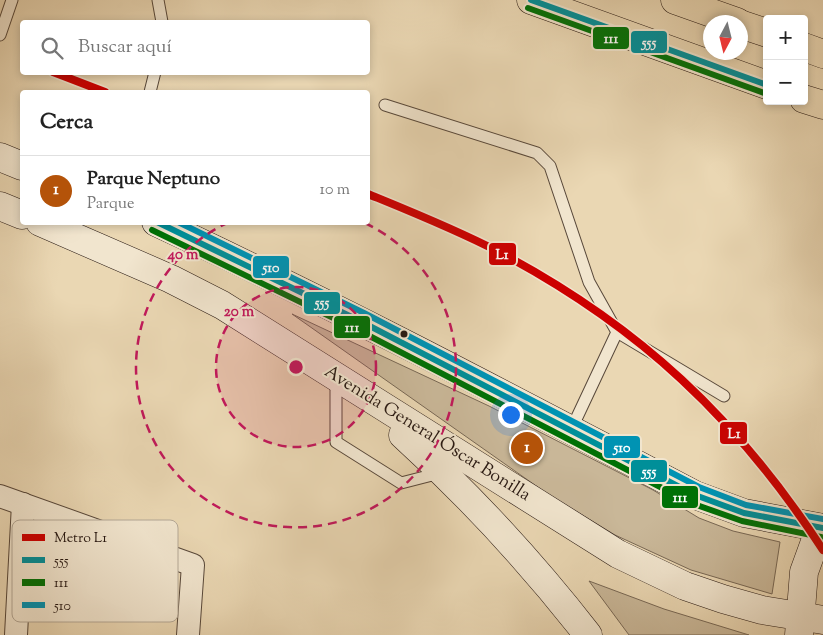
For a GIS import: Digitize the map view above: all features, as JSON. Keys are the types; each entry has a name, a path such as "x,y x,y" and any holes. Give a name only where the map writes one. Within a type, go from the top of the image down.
{"highway":[{"path":"531,0 763,84"},
{"path":"675,0 717,15"},
{"path":"748,26 763,32"},
{"path":"808,48 823,54"},
{"path":"808,100 823,106"}],"main road":[{"path":"0,157 20,165"},
{"path":"0,206 20,214"},
{"name":"Avenida General Óscar Bonilla","path":"47,225 170,278 222,305 304,355 340,381 610,549 642,566 723,599 807,624"},
{"path":"162,225 264,272 413,346 695,495 744,513 822,528 804,572 807,624"},
{"path":"340,381 443,472 515,547 588,635"}],"street":[{"path":"0,496 68,520"},
{"path":"22,520 23,504"},
{"path":"178,559 193,564 188,635"},
{"path":"16,635 17,622"}],"lane":[{"path":"0,35 12,0"},
{"path":"158,0 162,20"},
{"path":"150,90 154,75"},
{"path":"385,104 537,153 550,166 589,282 617,332 724,396"},
{"path":"571,430 617,332"},
{"path":"340,381 336,442 400,483 443,472"}],"shaded area":[{"path":"292,314 489,406 653,490 699,518 733,531 780,542 772,594 691,570 615,535 549,495"},
{"path":"589,581 664,609 749,635 629,635"}],"metro line":[{"name":"L1","path":"61,75 100,90"},
{"name":"L1","path":"370,195 418,214 499,252 597,311 640,344 681,379 720,417 756,458 790,502 823,550"}],"transit line":[{"name":"555","path":"531,0 763,84"},
{"name":"111","path":"528,8 763,93"},
{"name":"555","path":"163,225 360,321 695,495 744,513 823,528"},
{"name":"510","path":"184,225 364,313 699,487 746,505 823,519"},
{"name":"111","path":"152,230 356,329 691,503 742,521 821,537"}],"place":[{"name":"Parque Neptuno","path":"527,448"}]}
